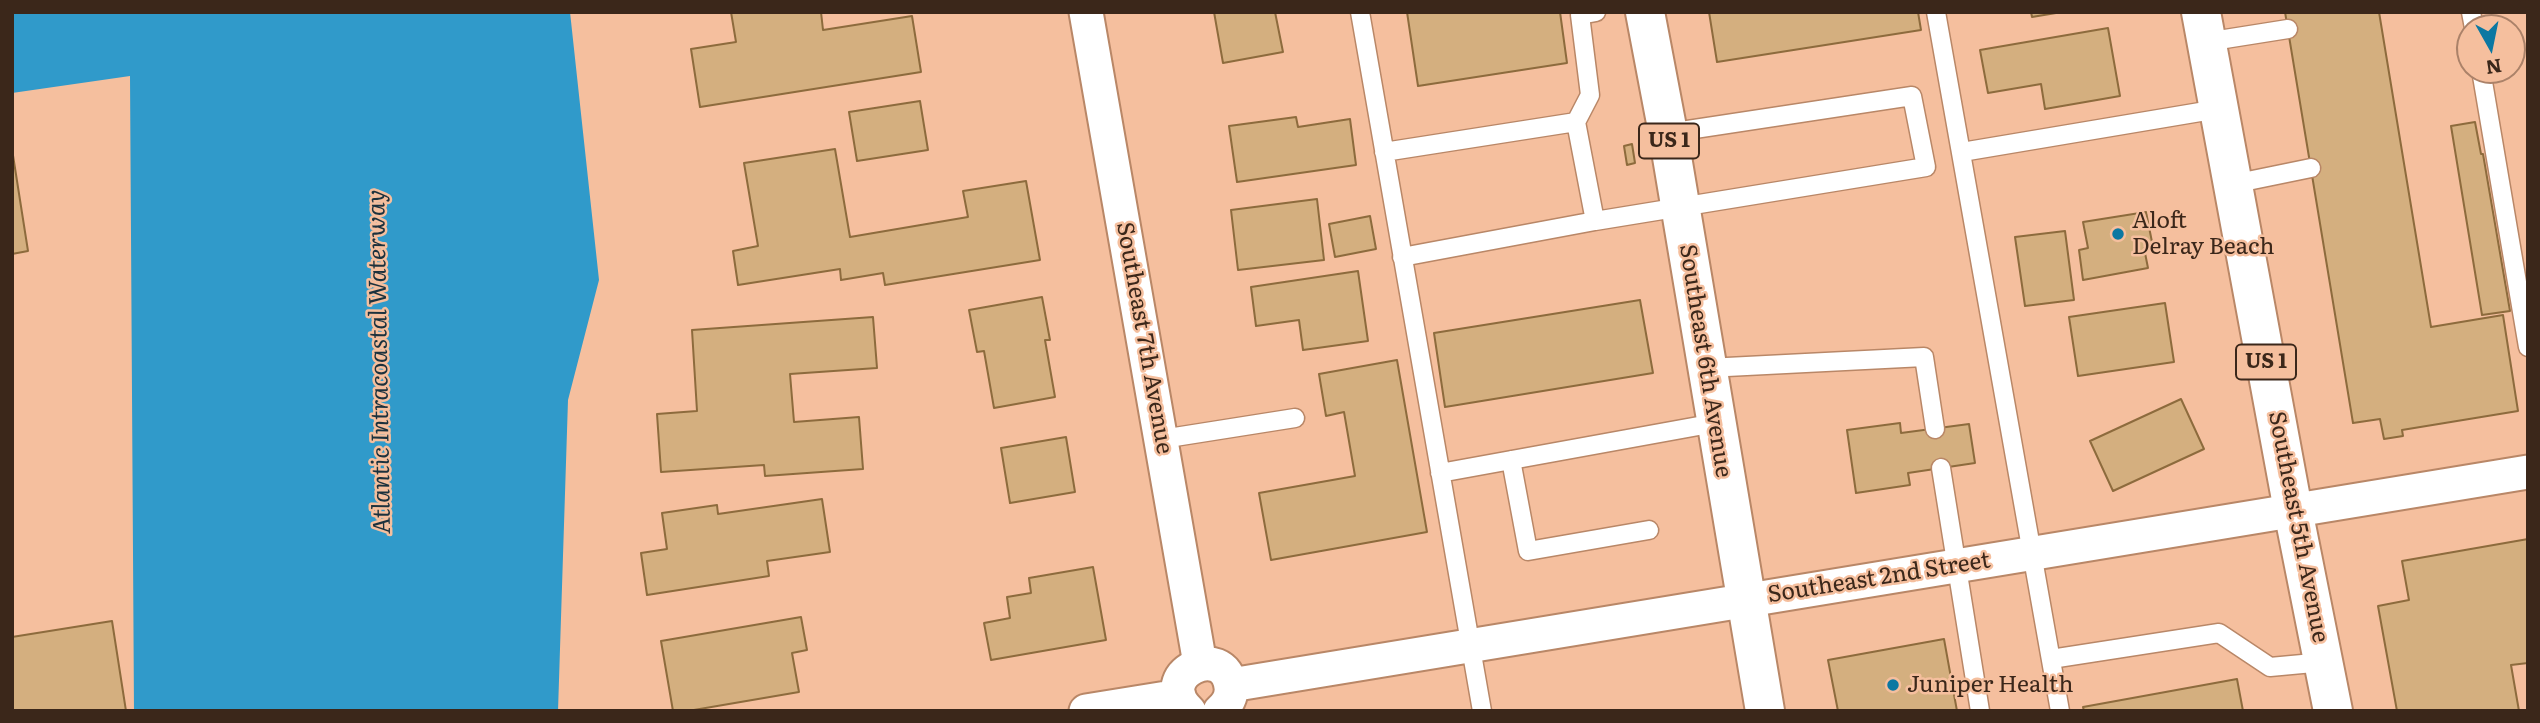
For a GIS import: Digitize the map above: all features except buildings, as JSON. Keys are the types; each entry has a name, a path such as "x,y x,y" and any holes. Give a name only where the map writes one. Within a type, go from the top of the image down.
{"main road":[{"name":"Southeast 6th Avenue","path":"1645,12 1668,133 1765,711"},
{"name":"Southeast 5th Avenue","path":"2204,27 2333,711"}],"street":[{"name":"Southeast 7th Avenue","path":"1086,12 1200,664"},
{"name":"Southeast 2nd Street","path":"1225,698 1470,646 2528,472"},
{"path":"1086,711 1184,703 1180,679 1191,667 1200,664 1216,665 1223,670 1225,698"}],"lane":[{"path":"1360,12 1482,711"},
{"path":"1595,221 1576,122 1590,95 1580,15 1596,12"},
{"path":"1936,12 2060,711"},
{"path":"2204,27 2288,29"},
{"path":"2483,84 2528,346"},
{"path":"1402,257 1680,205 1926,167 1912,96 1668,133"},
{"path":"1962,152 2218,109"},
{"path":"1384,152 1576,122"},
{"path":"2233,184 2311,168"},
{"path":"1707,368 1924,357 1935,429"},
{"path":"1162,439 1295,418"},
{"path":"1440,473 1715,424"},
{"path":"1511,460 1528,551 1649,530"},
{"path":"1941,468 1980,711"},
{"path":"2051,659 2218,633 2270,667 2324,662"}],"water":[{"name":"Atlantic Intracoastal Waterway","path":"12,12 570,12 599,280 568,400 558,711 134,711 130,76 12,93"}],"place":[{"name":"Aloft Delray Beach","path":"2118,234"},
{"name":"Juniper Health","path":"1893,685"}]}
